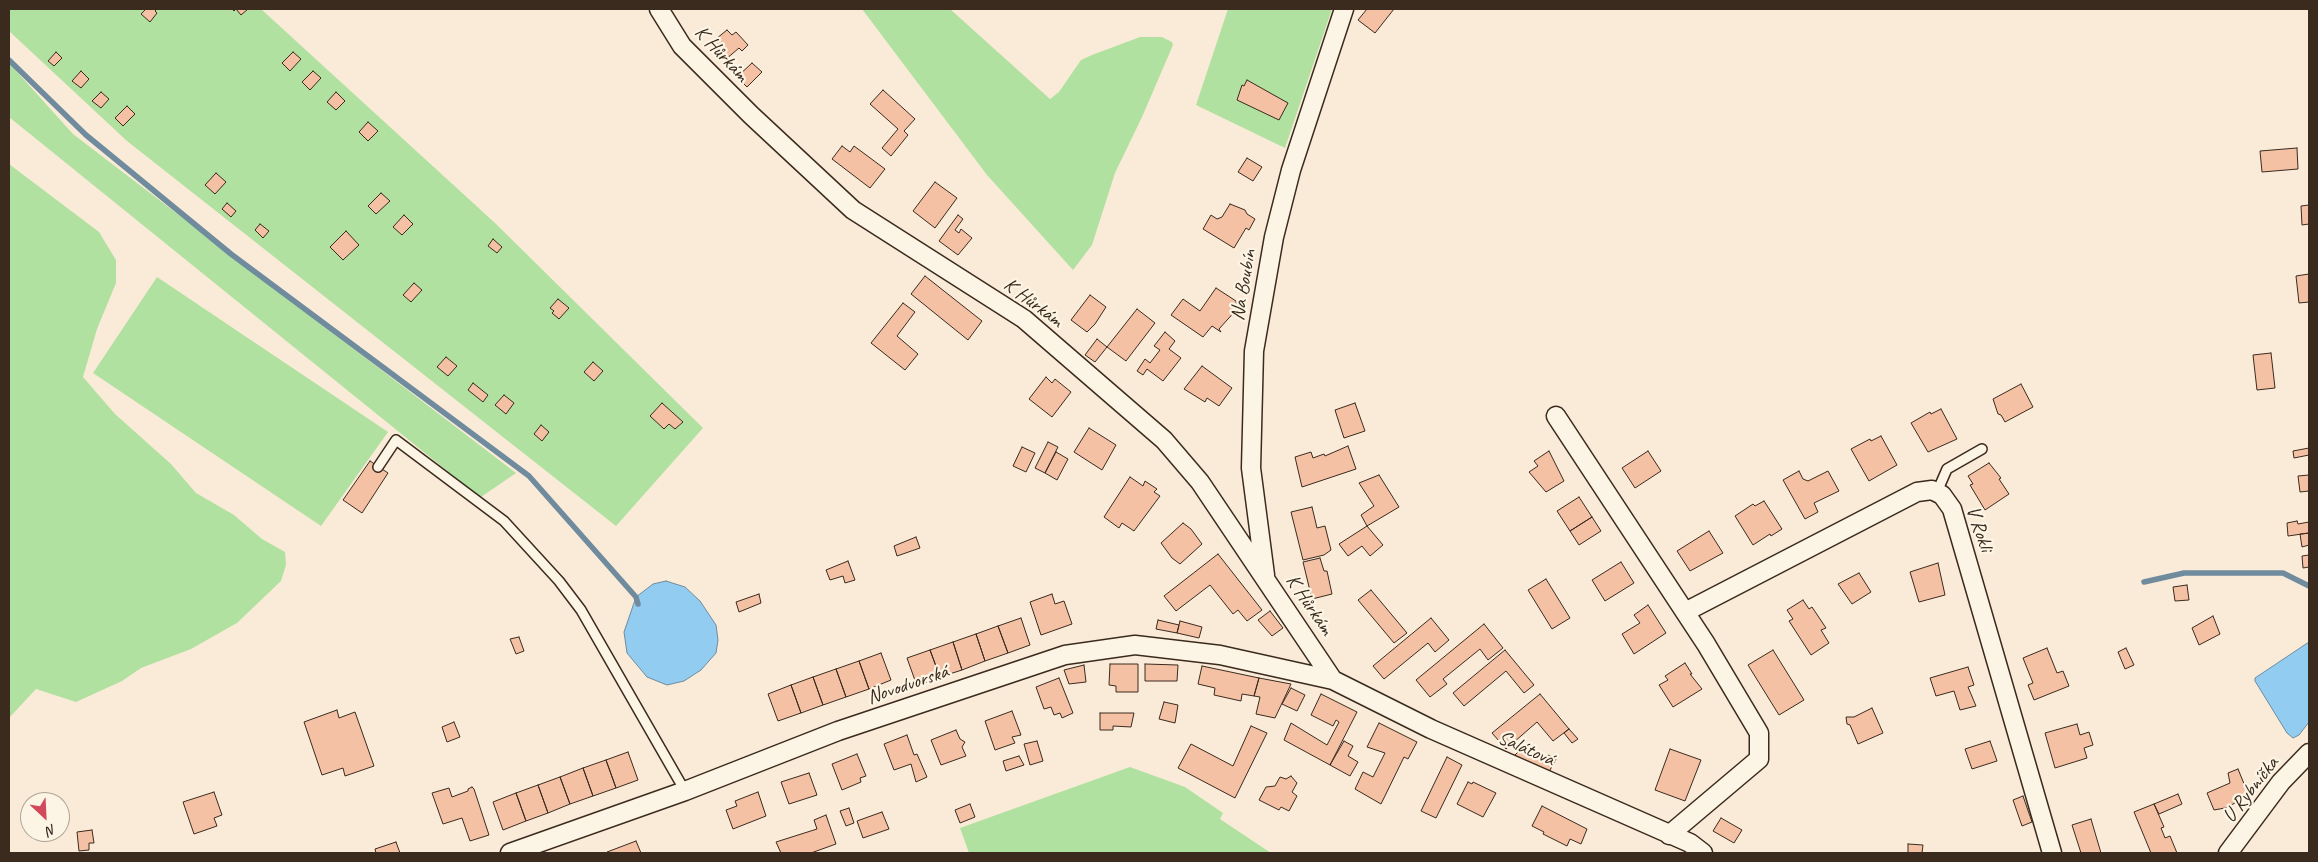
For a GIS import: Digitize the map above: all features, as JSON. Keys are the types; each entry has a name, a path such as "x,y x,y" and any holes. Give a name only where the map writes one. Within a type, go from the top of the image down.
{"street":[{"name":"K Hůrkám","path":"659,9 682,46 751,115 853,210 1024,319 1164,440 1200,482 1333,680"},
{"name":"Na Boubín","path":"1265,578 1251,468 1254,351 1274,237 1291,170 1344,9"},
{"path":"1556,416 1685,612 1759,733 1758,759 1669,835"},
{"name":"V Rokli","path":"1685,612 1917,492 1932,490 1942,495 1952,509 2052,853"},
{"name":"Novodvorská","path":"510,853 685,791 838,731 1065,655 1135,644 1173,647 1281,667 1333,680"},
{"name":"Salátová","path":"1333,680 1431,729 1690,843 1703,853"},
{"name":"U Rybníčka","path":"2228,853 2281,782 2309,753"}],"lane":[{"path":"378,467 396,440 504,522 559,581 581,610 685,791"},
{"path":"1937,492 1947,469 1982,449"}],"green space":[{"path":"9,9 261,9 495,223 703,428 616,526 127,141 9,31"},
{"path":"862,9 950,9 1050,99 1059,92 1081,60 1140,37 1162,37 1172,42 1173,45 1142,117 1115,173 1092,245 1073,270 987,175"},
{"path":"1228,9 1332,9 1285,148 1196,105"},
{"path":"9,63 73,134 516,473 481,497 477,495 9,117"},
{"path":"9,164 99,232 116,260 116,283 97,329 83,377 115,414 171,464 196,493 234,515 262,539 285,552 286,565 281,581 237,623 191,649 141,668 122,681 76,702 36,689 9,718"},
{"path":"157,277 388,432 321,526 93,373"},
{"path":"1130,767 1185,787 1223,813 1220,819 1271,853 969,853 960,828"}],"water":[{"path":"666,581 685,587 700,601 716,625 718,640 716,653 701,670 684,681 667,685 647,677 627,653 624,632 636,597 653,584"},
{"path":"2309,642 2309,722 2299,735 2293,738 2287,733 2255,681 2255,678"}],"building":[{"path":"146,9 157,9 155,11 157,13 150,22 141,14"},
{"path":"236,9 248,9 241,15"},
{"path":"1367,9 1394,9 1375,33 1358,20"},
{"path":"727,30 732,35 736,32 748,45 742,51 739,48 725,60 711,43"},
{"path":"56,52 62,58 54,66 48,61"},
{"path":"293,52 301,59 290,71 282,63"},
{"path":"752,63 762,72 747,87 737,77"},
{"path":"81,71 89,79 81,88 72,81"},
{"path":"313,71 321,78 310,90 302,82"},
{"path":"1247,80 1288,103 1279,120 1237,100 1242,85 1244,86"},
{"path":"883,90 915,119 904,131 908,135 891,156 882,148 898,129 870,104"},
{"path":"101,92 109,99 101,108 92,101"},
{"path":"336,92 345,101 336,110 327,102"},
{"path":"127,106 135,114 123,126 115,118"},
{"path":"368,122 378,131 368,141 359,132"},
{"path":"842,146 850,152 854,146 885,169 870,188 832,159"},
{"path":"2297,148 2298,169 2262,172 2260,151"},
{"path":"1247,158 1262,167 1253,181 1238,172"},
{"path":"216,173 226,182 215,194 205,185"},
{"path":"935,182 957,198 935,228 913,211"},
{"path":"381,193 390,201 376,214 368,206"},
{"path":"227,203 236,211 231,217 222,209"},
{"path":"1230,204 1245,210 1247,214 1255,219 1249,230 1246,228 1234,248 1203,229 1211,215 1217,219 1222,217"},
{"path":"2309,205 2309,224 2302,225 2301,206"},
{"path":"404,215 413,224 402,235 393,227"},
{"path":"958,215 963,219 955,230 959,233 961,229 972,238 958,255 939,241"},
{"path":"260,224 269,231 263,238 255,230"},
{"path":"346,231 359,245 343,260 330,247"},
{"path":"493,239 502,247 497,253 488,246"},
{"path":"2309,274 2309,302 2299,303 2296,276"},
{"path":"925,276 982,321 968,340 911,294"},
{"path":"414,283 422,290 411,302 403,295"},
{"path":"1216,288 1236,301 1237,309 1219,329 1221,332 1212,326 1203,337 1171,315 1183,299 1200,311"},
{"path":"1090,295 1106,307 1095,324 1087,332 1071,320"},
{"path":"558,299 569,308 559,319 552,313 554,311 550,308"},
{"path":"903,303 915,312 897,336 918,354 905,370 871,343"},
{"path":"1137,309 1155,323 1126,361 1107,347"},
{"path":"1165,332 1175,341 1169,349 1181,358 1163,381 1147,369 1143,375 1137,371 1145,359 1150,363 1160,350 1154,346"},
{"path":"1097,339 1107,347 1095,362 1085,355"},
{"path":"2271,353 2275,388 2257,390 2253,355"},
{"path":"446,357 457,366 448,376 437,367"},
{"path":"593,362 603,371 594,381 584,372"},
{"path":"1202,366 1232,388 1219,406 1207,398 1205,402 1184,389"},
{"path":"1046,377 1052,383 1055,379 1071,392 1052,417 1029,399"},
{"path":"473,383 488,395 483,402 468,390"},
{"path":"2021,384 2033,407 2005,422 2001,415 1998,414 1993,399"},
{"path":"504,395 514,403 506,414 495,405"},
{"path":"662,403 683,422 675,429 669,424 664,429 650,416"},
{"path":"1355,403 1365,431 1344,438 1335,410"},
{"path":"1941,409 1957,439 1928,452 1911,423 1930,412 1931,414"},
{"path":"541,425 549,432 542,441 534,434"},
{"path":"1089,428 1116,445 1102,470 1074,452"},
{"path":"1881,436 1897,465 1869,481 1851,449 1870,439 1871,441"},
{"path":"1048,442 1058,447 1045,473 1035,468"},
{"path":"1348,446 1356,469 1302,487 1295,457 1311,452 1313,458 1324,454 1325,456"},
{"path":"1022,447 1035,453 1026,472 1013,466"},
{"path":"2309,448 2309,455 2294,458 2293,451"},
{"path":"1549,451 1564,481 1546,492 1529,472 1538,466 1534,461"},
{"path":"1648,451 1661,471 1635,488 1622,468"},
{"path":"1056,452 1068,459 1057,480 1045,473"},
{"path":"370,461 388,473 362,513 343,500"},
{"path":"1989,463 2001,478 1999,479 2009,494 1985,510 1970,485 1973,484 1968,476"},
{"path":"1799,471 1803,479 1808,481 1828,471 1839,491 1814,503 1818,512 1805,519 1783,480"},
{"path":"1379,475 1399,507 1367,526 1361,515 1374,506 1359,483"},
{"path":"2309,475 2309,491 2300,492 2298,476"},
{"path":"1130,477 1143,486 1145,481 1157,489 1154,492 1160,496 1134,531 1122,523 1119,528 1104,517"},
{"path":"1579,497 1592,517 1570,531 1557,511"},
{"path":"1764,501 1782,529 1753,545 1735,516 1753,504 1755,506"},
{"path":"1312,507 1317,528 1325,526 1331,550 1324,555 1303,560 1291,512"},
{"path":"1592,517 1601,531 1579,545 1570,531"},
{"path":"2297,521 2298,524 2309,522 2309,533 2288,536 2287,523"},
{"path":"1183,523 1191,529 1202,544 1180,564 1172,558 1161,543"},
{"path":"1367,526 1383,545 1370,556 1362,546 1348,556 1339,544"},
{"path":"1709,531 1723,553 1690,571 1677,551"},
{"path":"2309,533 2309,545 2302,547 2300,534"},
{"path":"916,537 920,548 897,556 894,546"},
{"path":"1218,554 1262,610 1247,621 1238,610 1233,614 1210,585 1176,611 1164,596"},
{"path":"2309,555 2309,567 2303,568 2302,556"},
{"path":"1320,558 1324,571 1327,571 1332,594 1312,599 1303,562"},
{"path":"848,561 855,580 845,583 843,576 830,580 826,570"},
{"path":"1621,562 1634,583 1605,601 1592,580"},
{"path":"1938,563 1945,595 1919,602 1910,572"},
{"path":"1859,573 1871,592 1852,604 1838,584"},
{"path":"1546,579 1570,618 1552,629 1528,590"},
{"path":"2187,585 2189,600 2175,601 2173,587"},
{"path":"1371,590 1407,633 1394,643 1358,600"},
{"path":"759,594 761,603 739,612 736,602"},
{"path":"1052,594 1055,604 1064,601 1072,624 1041,635 1030,602"},
{"path":"1803,600 1809,609 1812,607 1826,628 1821,630 1829,643 1811,655 1789,621 1793,619 1787,610"},
{"path":"1648,605 1666,633 1634,654 1622,634 1640,623 1634,615"},
{"path":"1270,611 1283,628 1272,636 1258,620"},
{"path":"2213,616 2220,634 2199,645 2192,628"},
{"path":"1021,618 1030,645 1008,653 998,626"},
{"path":"1431,618 1449,640 1435,652 1428,643 1384,679 1373,666"},
{"path":"1158,620 1179,625 1177,633 1156,629"},
{"path":"1180,621 1202,627 1199,638 1177,633"},
{"path":"1484,624 1503,648 1488,660 1480,649 1443,679 1447,684 1430,697 1416,680"},
{"path":"998,626 1008,653 985,661 976,634"},
{"path":"976,634 985,661 962,670 953,642"},
{"path":"519,637 524,651 516,654 510,639"},
{"path":"953,642 962,670 940,677 930,650"},
{"path":"2047,648 2057,673 2063,671 2069,686 2034,700 2028,685 2033,683 2023,658"},
{"path":"2126,648 2134,665 2125,669 2118,652"},
{"path":"930,650 940,677 917,686 907,658"},
{"path":"1505,650 1534,685 1524,693 1506,671 1464,706 1453,693"},
{"path":"1773,650 1804,700 1779,715 1748,665"},
{"path":"881,653 891,680 869,689 859,661"},
{"path":"859,661 869,689 846,697 836,669"},
{"path":"1685,663 1692,674 1690,674 1702,689 1673,707 1659,685 1668,680 1665,676"},
{"path":"1110,664 1138,664 1138,692 1116,692 1116,686 1109,685"},
{"path":"1145,664 1178,665 1177,681 1145,681"},
{"path":"1084,665 1086,682 1069,684 1064,670"},
{"path":"1202,666 1259,678 1254,696 1242,694 1241,701 1214,695 1215,688 1198,684"},
{"path":"1968,667 1974,685 1968,687 1976,706 1960,710 1954,691 1936,696 1930,678"},
{"path":"836,669 846,697 823,705 813,677"},
{"path":"813,677 823,705 801,713 791,685"},
{"path":"1059,678 1073,713 1062,718 1060,713 1054,715 1051,707 1044,709 1036,687"},
{"path":"1259,678 1291,684 1275,718 1256,714 1260,697 1254,696"},
{"path":"791,685 801,713 778,721 768,694"},
{"path":"1291,688 1305,695 1297,711 1282,704"},
{"path":"1321,694 1357,712 1330,765 1284,740 1291,723 1327,745 1339,722 1336,720 1333,726 1311,715"},
{"path":"1540,694 1569,729 1553,741 1537,722 1506,749 1492,733"},
{"path":"1164,702 1178,705 1175,723 1159,719"},
{"path":"1872,708 1883,733 1858,744 1850,725 1847,724 1846,717 1854,717"},
{"path":"337,710 339,718 355,712 374,766 345,776 343,768 322,775 304,722"},
{"path":"1012,711 1021,735 1012,737 1015,743 995,750 985,721"},
{"path":"1100,713 1134,713 1131,727 1113,726 1113,730 1100,730"},
{"path":"454,722 460,737 447,742 442,727"},
{"path":"1379,723 1417,742 1408,759 1404,757 1381,804 1355,789 1363,772 1373,777 1385,753 1367,747"},
{"path":"2077,724 2080,735 2089,732 2093,745 2084,748 2087,758 2055,768 2045,733"},
{"path":"1251,726 1267,733 1235,798 1178,768 1191,744 1233,766"},
{"path":"1569,729 1578,739 1572,743 1564,733"},
{"path":"956,730 960,739 965,742 962,747 966,756 941,765 931,740"},
{"path":"907,735 914,755 917,754 927,777 916,782 911,764 894,770 884,744"},
{"path":"1037,741 1043,761 1030,765 1024,744"},
{"path":"1344,741 1353,746 1348,756 1358,762 1350,776 1330,765"},
{"path":"1990,741 1997,761 1972,769 1965,749"},
{"path":"1521,749 1530,754 1532,750 1546,757 1548,755 1556,759 1549,772 1514,756"},
{"path":"1670,749 1701,760 1685,801 1655,790"},
{"path":"628,752 638,780 616,788 606,760"},
{"path":"857,754 866,776 860,778 861,782 842,790 832,764"},
{"path":"1019,756 1024,765 1006,771 1003,761"},
{"path":"1447,757 1462,765 1436,818 1421,811"},
{"path":"606,760 616,788 593,796 583,768"},
{"path":"583,768 593,796 570,804 560,777"},
{"path":"2238,769 2249,796 2225,808 2214,810 2207,793 2230,783 2228,773"},
{"path":"809,773 817,795 789,804 781,782"},
{"path":"1291,776 1297,783 1292,792 1297,796 1289,811 1281,807 1279,810 1259,800 1266,787 1275,786 1280,777 1286,779"},
{"path":"560,777 570,804 548,813 538,785"},
{"path":"1468,782 1472,784 1473,782 1496,793 1483,817 1457,804"},
{"path":"538,785 548,813 526,821 516,793"},
{"path":"472,787 489,835 470,841 462,818 443,824 432,793 449,788 452,797 468,791"},
{"path":"214,792 222,815 214,818 217,826 194,834 183,802"},
{"path":"758,792 766,816 733,829 726,810 737,806 735,801"},
{"path":"516,793 526,821 503,830 493,802"},
{"path":"2178,794 2182,804 2159,814 2154,804"},
{"path":"2023,796 2032,822 2022,826 2013,800"},
{"path":"970,804 975,817 960,823 955,810"},
{"path":"2154,804 2164,827 2161,828 2165,838 2170,836 2177,853 2151,853 2134,812"},
{"path":"1542,806 1587,829 1581,844 1570,839 1567,846 1532,826"},
{"path":"849,808 854,823 846,826 840,811"},
{"path":"882,812 889,829 863,838 857,821"},
{"path":"826,815 836,844 811,853 781,853 776,842 817,829 814,820"},
{"path":"1721,818 1742,830 1734,843 1713,831"},
{"path":"2091,819 2101,853 2081,853 2072,825"},
{"path":"92,830 94,843 89,843 89,850 79,851 77,832"},
{"path":"636,841 641,853 607,853 607,852"},
{"path":"396,842 400,853 376,853 375,849"},
{"path":"1908,844 1923,845 1922,853 1908,853"}],"waterway":[{"path":"9,60 86,135 231,254 529,476 636,597 638,604"},
{"path":"2144,582 2184,573 2283,573 2309,586"}]}
